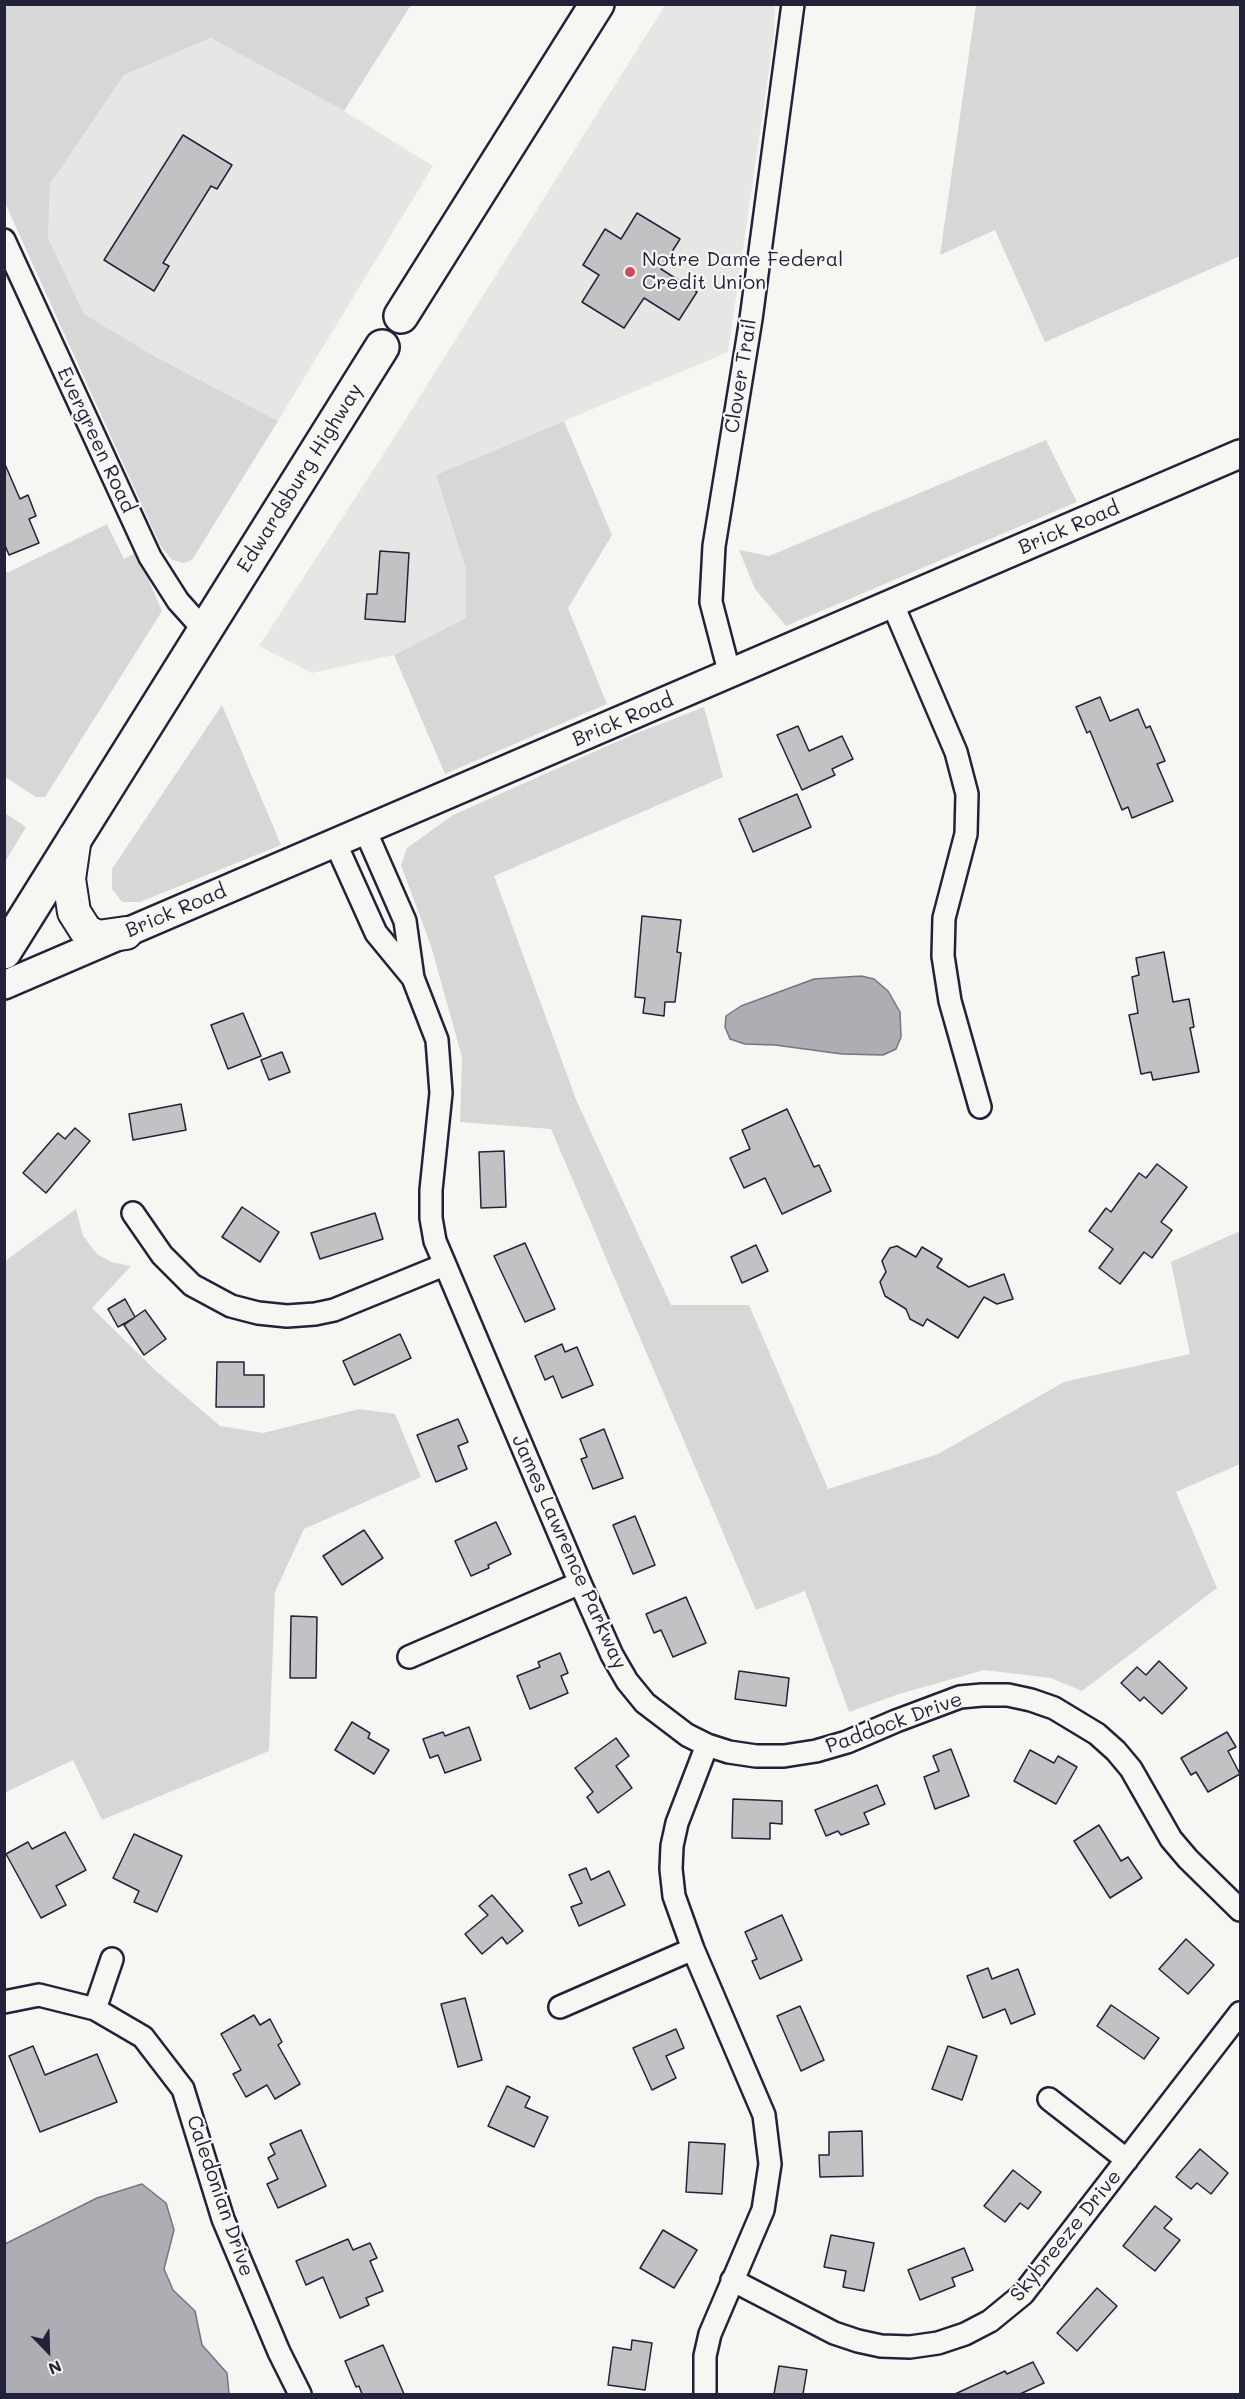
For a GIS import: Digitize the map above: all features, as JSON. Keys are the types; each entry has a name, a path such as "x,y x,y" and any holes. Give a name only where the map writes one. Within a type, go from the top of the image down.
{"main road":[{"name":"Edwardsburg Highway","path":"4,952 382,347 587,13"},
{"path":"75,836 69,879 75,912 86,931 98,937 126,933"}],"street":[{"name":"Clover Trail","path":"730,675 711,602 714,546 751,319 793,4"},
{"name":"Evergreen Road","path":"4,240 150,557 178,601 204,630"},
{"name":"Brick Road","path":"4,985 1240,454"},
{"path":"893,605 956,752 968,794 966,834 944,918 943,956 950,1001 980,1107"},
{"name":"James Lawrence Parkway","path":"365,830 405,921 413,978 437,1040 441,1093 431,1190 431,1218 435,1241 612,1655 627,1681 645,1703 666,1720 707,1745"},
{"name":"James Lawrence Parkway","path":"335,842 376,933 413,978"},
{"path":"133,1213 162,1256 192,1285 231,1306 258,1313 286,1316 334,1310 444,1265"},
{"path":"409,1657 580,1583"},
{"name":"Paddock Drive","path":"707,1745 729,1752 784,1756 816,1751 847,1742 960,1697 1008,1695 1030,1700 1077,1720 1116,1751 1131,1769 1171,1839 1240,1910"},
{"path":"705,2394 705,2356 710,2334 757,2227 767,2193 770,2164 768,2135 760,2105 693,1949 675,1896 671,1869 672,1846 677,1823 707,1745"},
{"path":"560,2007 693,1949"},
{"path":"4,2002 39,1995 95,2009 112,1959"},
{"name":"Caledonian Drive","path":"95,2009 143,2037 183,2089 224,2219 279,2352 300,2394"},
{"name":"Skybreeze Drive","path":"732,2280 834,2333 881,2346 910,2347 938,2343 965,2334 990,2321 1023,2294 1240,2013"},
{"path":"1049,2099 1127,2160"}],"shaded area":[{"path":"13,4 411,5 344,111 211,38 124,75 50,184 48,238 84,314 154,356 278,421 192,560 184,563 172,560 160,545 5,203 4,8"},
{"path":"665,5 775,5 774,36 728,352 436,475 466,570 466,618 394,655 312,673 259,646 394,438"},
{"path":"976,5 1240,5 1240,256 1045,342 995,230 940,255"},
{"path":"211,38 344,111 433,166 278,421 154,356 84,314 48,238 50,184 124,75"},
{"path":"564,421 612,535 568,608 607,704 445,774 394,655 466,618 466,570 436,475"},
{"path":"1046,440 1077,502 786,626 755,589 739,550 769,556"},
{"path":"107,524 124,559 137,552 162,611 45,797 36,797 5,777 4,572 9,572"},
{"path":"222,705 281,845 140,902 122,902 112,889 112,869"},
{"path":"704,707 723,777 494,876 577,1102 671,1305 749,1305 828,1489 938,1454 1064,1382 1190,1354 1171,1262 1240,1231 1240,1464 1176,1492 1217,1588 1082,1691 1051,1678 984,1670 899,1694 849,1712 805,1591 756,1610 551,1129 460,1122 462,1057 431,946 401,865 407,848 453,815 632,735"},
{"path":"5,813 26,827 5,862"},
{"path":"861,976 874,979 888,991 900,1012 901,1037 896,1049 883,1055 842,1054 775,1045 745,1044 730,1039 725,1027 726,1016 741,1006 814,979"},
{"path":"76,1209 83,1236 97,1254 111,1262 131,1266 92,1308 156,1371 220,1426 263,1433 359,1409 395,1414 421,1477 304,1529 275,1592 269,1751 102,1820 73,1760 4,1793 5,1261"},
{"path":"142,2184 166,2203 174,2230 164,2269 173,2290 195,2311 202,2345 227,2373 229,2394 5,2394 5,2244 97,2198"}],"building":[{"path":"183,135 232,165 217,189 211,186 163,263 169,266 154,291 104,260"},
{"name":"Notre Dame Federal Credit Union","path":"637,213 680,239 661,269 697,292 679,320 644,298 624,328 582,302 599,275 583,265 605,229 621,239"},
{"path":"4,462 20,499 28,495 36,516 29,519 39,543 9,555 4,543"},
{"path":"380,551 409,553 405,622 365,619 367,594 377,594"},
{"path":"1100,697 1110,721 1138,709 1146,728 1150,726 1165,761 1157,764 1173,801 1132,818 1128,807 1122,810 1090,731 1087,733 1076,707"},
{"path":"798,726 809,751 842,736 853,759 832,769 835,775 802,790 777,735"},
{"path":"797,794 811,827 753,852 739,819"},
{"path":"642,916 681,920 677,952 681,953 675,1002 665,1002 664,1016 643,1013 645,998 635,997"},
{"path":"1164,952 1173,1002 1189,999 1194,1027 1190,1028 1199,1072 1153,1080 1151,1072 1141,1074 1129,1015 1138,1013 1132,977 1139,975 1136,958"},
{"path":"243,1013 261,1056 228,1069 211,1025"},
{"path":"282,1052 290,1072 269,1080 261,1060"},
{"path":"181,1104 186,1130 133,1140 129,1114"},
{"path":"787,1109 814,1167 819,1165 831,1191 782,1214 765,1178 744,1188 730,1158 750,1149 742,1130"},
{"path":"75,1128 90,1141 46,1193 23,1173 58,1133 65,1139"},
{"path":"504,1151 506,1207 481,1208 479,1152"},
{"path":"1157,1164 1187,1187 1161,1222 1172,1230 1152,1258 1144,1252 1120,1284 1099,1268 1113,1249 1089,1231 1106,1208 1111,1212 1139,1173 1146,1178"},
{"path":"242,1207 279,1232 260,1262 222,1237"},
{"path":"375,1213 383,1239 320,1259 311,1233"},
{"path":"525,1243 555,1309 525,1322 494,1256"},
{"path":"756,1245 768,1271 742,1283 731,1257"},
{"path":"897,1246 916,1257 922,1247 942,1259 937,1267 969,1287 1004,1274 1013,1299 997,1304 984,1297 958,1338 927,1319 923,1326 910,1319 906,1309 885,1296 880,1282 886,1272 882,1261 890,1248"},
{"path":"125,1299 135,1317 145,1310 166,1339 144,1355 124,1325 134,1318 118,1327 108,1309"},
{"path":"400,1334 411,1358 354,1385 343,1361"},
{"path":"562,1344 565,1352 577,1347 593,1385 562,1398 553,1376 545,1380 535,1356"},
{"path":"217,1362 244,1362 244,1375 264,1375 264,1407 216,1407"},
{"path":"458,1419 468,1442 458,1446 467,1469 436,1482 417,1435"},
{"path":"604,1429 623,1478 593,1489 581,1459 587,1457 580,1439"},
{"path":"635,1516 655,1565 633,1574 613,1525"},
{"path":"496,1522 511,1554 471,1576 455,1541"},
{"path":"364,1530 383,1558 342,1585 323,1556"},
{"path":"686,1597 706,1643 673,1657 661,1630 654,1633 646,1614"},
{"path":"291,1616 317,1617 316,1678 290,1678"},
{"path":"560,1653 568,1673 561,1676 568,1693 530,1709 517,1676 540,1667 538,1662"},
{"path":"1159,1661 1187,1688 1162,1714 1144,1697 1140,1701 1121,1683 1137,1667 1146,1675"},
{"path":"739,1671 789,1678 786,1706 735,1699"},
{"path":"352,1722 370,1733 368,1738 389,1750 374,1774 335,1750"},
{"path":"469,1727 481,1760 445,1773 438,1755 430,1758 423,1739 443,1732 445,1736"},
{"path":"1227,1732 1236,1747 1228,1751 1240,1774 1208,1792 1196,1772 1191,1775 1181,1758"},
{"path":"616,1738 629,1756 616,1766 632,1788 598,1813 587,1797 593,1792 575,1768"},
{"path":"951,1749 969,1796 935,1809 924,1777 939,1771 933,1756"},
{"path":"1030,1750 1054,1763 1058,1756 1077,1767 1056,1804 1014,1781"},
{"path":"877,1785 885,1804 864,1813 869,1824 841,1835 838,1831 826,1836 815,1810"},
{"path":"733,1799 782,1801 782,1824 770,1823 770,1839 732,1838"},
{"path":"1099,1825 1121,1861 1128,1857 1142,1878 1110,1898 1074,1841"},
{"path":"65,1832 86,1870 56,1886 66,1905 41,1918 6,1854 28,1842 32,1849"},
{"path":"134,1834 182,1856 157,1912 134,1902 139,1891 113,1878"},
{"path":"586,1868 591,1880 609,1871 625,1905 579,1926 571,1907 582,1903 569,1875"},
{"path":"492,1895 523,1931 507,1944 502,1937 482,1954 465,1934 488,1915 479,1906"},
{"path":"782,1915 802,1960 760,1979 752,1961 757,1959 745,1932"},
{"path":"1186,1939 1214,1965 1188,1994 1159,1969"},
{"path":"988,1968 992,1979 1018,1969 1035,2014 1011,2024 1005,2009 983,2018 967,1976"},
{"path":"465,1998 482,2060 458,2067 441,2004"},
{"path":"1111,2005 1159,2038 1144,2059 1097,2026"},
{"path":"800,2006 824,2060 801,2071 777,2016"},
{"path":"254,2015 260,2025 270,2019 282,2042 278,2045 300,2084 275,2099 267,2085 246,2097 233,2074 241,2070 221,2034"},
{"path":"676,2029 684,2048 666,2056 676,2078 652,2090 633,2048"},
{"path":"33,2046 45,2075 97,2054 117,2102 40,2132 9,2056"},
{"path":"948,2046 977,2056 962,2100 932,2089"},
{"path":"507,2086 530,2097 525,2107 548,2117 534,2147 488,2126"},
{"path":"301,2130 326,2186 278,2208 267,2184 278,2179 268,2158 275,2154 270,2144"},
{"path":"862,2131 863,2176 820,2177 819,2155 829,2155 829,2132"},
{"path":"689,2142 725,2144 722,2194 686,2192"},
{"path":"1200,2149 1228,2173 1211,2194 1197,2183 1191,2189 1176,2177"},
{"path":"1013,2170 1041,2192 1028,2209 1020,2203 1005,2222 984,2206"},
{"path":"1155,2206 1172,2219 1164,2228 1180,2240 1155,2271 1123,2246"},
{"path":"663,2230 697,2250 674,2288 640,2268"},
{"path":"831,2235 874,2243 864,2291 843,2287 846,2271 824,2267"},
{"path":"348,2239 353,2250 370,2243 377,2258 370,2261 383,2291 366,2298 369,2305 340,2318 323,2277 306,2285 296,2261"},
{"path":"964,2248 973,2270 952,2278 955,2286 920,2300 908,2270"},
{"path":"1097,2288 1117,2306 1077,2351 1057,2333"},
{"path":"632,2340 652,2343 645,2390 608,2385 613,2347 631,2350"},
{"path":"383,2345 404,2394 362,2394 359,2386 356,2387 345,2361"},
{"path":"1033,2362 1044,2383 1020,2394 955,2394 1005,2371 1007,2374"},
{"path":"779,2366 807,2370 803,2394 774,2394"}],"place":[{"name":"Notre Dame Federal Credit Union","path":"630,272"}]}
